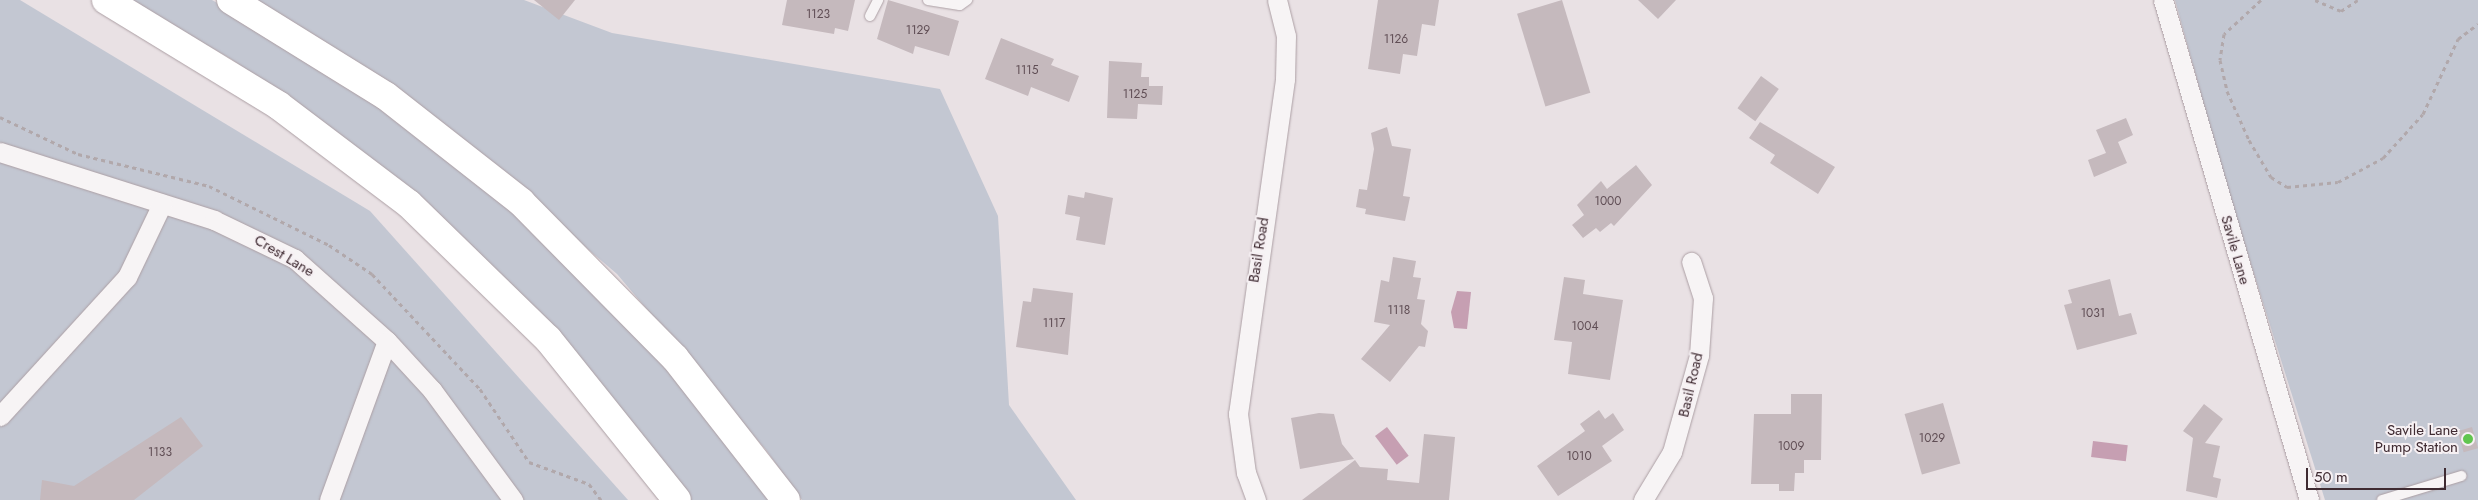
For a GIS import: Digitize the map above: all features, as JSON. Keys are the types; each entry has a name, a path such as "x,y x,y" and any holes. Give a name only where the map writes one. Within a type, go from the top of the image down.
{"highway":[{"path":"106,0 278,105 409,204 548,339 677,500"},
{"path":"231,0 386,96 521,202 675,358 786,500"}],"street":[{"name":"Basil Road","path":"1256,500 1246,473 1238,414 1285,79 1286,36 1278,0"},
{"name":"Savile Lane","path":"2163,0 2309,500"},
{"name":"Crest Lane","path":"0,152 214,220 295,259 387,341 432,390 513,500"},
{"path":"0,416 127,277 162,204"},
{"name":"Basil Road","path":"1644,500 1672,452 1698,355 1702,298 1690,262"},
{"path":"329,500 387,341"}],"lane":[{"path":"870,16 878,0"},
{"path":"928,0 960,5 967,0"},
{"path":"2382,500 2461,476"}],"path":[{"path":"2261,0 2224,34 2220,60 2227,91 2249,140 2270,177 2287,187 2338,182 2383,158 2423,114 2458,39 2478,24"},
{"path":"2315,0 2341,11 2358,0"}],"shaded area":[{"path":"0,0 20,0 370,211 628,500 0,500"},
{"path":"128,0 212,0 326,66 529,224 648,340 774,500 691,500 655,451 320,121 231,59"},
{"path":"257,0 524,0 612,33 940,89 998,216 1009,405 1076,500 802,500 766,450 617,274 439,122"},
{"path":"2175,0 2478,0 2478,500 2325,500 2226,185"},
{"path":"1457,291 1471,292 1467,329 1454,328 1451,312"},
{"path":"1387,427 1409,456 1397,465 1375,436"},
{"path":"2093,441 2128,445 2126,461 2091,457"}],"building":[{"path":"534,0 575,0 559,20"},
{"path":"787,0 855,0 848,31 835,28 834,34 782,25"},
{"path":"888,0 959,21 949,56 915,46 913,54 877,39"},
{"path":"1378,0 1439,0 1435,26 1422,24 1417,56 1403,54 1400,74 1368,69"},
{"path":"1562,0 1590,93 1545,107 1517,14"},
{"path":"1638,0 1676,0 1658,19"},
{"path":"1001,38 1054,59 1051,65 1079,76 1069,102 1031,87 1028,96 985,79"},
{"path":"1109,61 1142,63 1141,77 1149,77 1149,86 1163,86 1162,105 1138,104 1137,119 1107,118"},
{"path":"1761,76 1779,89 1755,121 1737,108"},
{"path":"2126,118 2133,135 2118,142 2127,163 2094,177 2088,160 2106,153 2096,130"},
{"path":"1760,122 1835,167 1818,194 1770,163 1775,155 1749,138"},
{"path":"1387,127 1392,146 1411,149 1403,196 1410,197 1405,221 1365,214 1366,209 1356,207 1359,189 1367,190 1374,149 1371,133"},
{"path":"1636,165 1652,185 1614,226 1611,223 1600,232 1596,228 1583,238 1572,225 1584,215 1577,205 1601,181 1607,189"},
{"path":"1085,192 1113,198 1105,245 1076,240 1080,217 1065,214 1068,195 1084,198"},
{"path":"1393,257 1416,261 1413,277 1421,278 1417,299 1425,300 1421,324 1428,331 1425,347 1419,346 1390,382 1361,359 1390,325 1374,322 1381,280 1389,282"},
{"path":"1564,277 1585,280 1583,294 1623,300 1610,380 1568,374 1572,342 1554,340"},
{"path":"2110,279 2119,316 2131,313 2137,334 2077,350 2064,305 2072,303 2068,290"},
{"path":"1033,288 1073,293 1068,355 1016,347 1023,301 1031,302"},
{"path":"1791,394 1822,394 1821,460 1804,460 1804,473 1795,473 1794,491 1779,491 1779,484 1751,484 1754,414 1791,414"},
{"path":"1943,403 1960,464 1922,475 1905,414"},
{"path":"2204,404 2223,419 2205,443 2220,446 2213,477 2221,479 2217,498 2186,491 2193,438 2183,431"},
{"path":"1599,410 1605,419 1613,413 1624,430 1602,446 1612,461 1558,496 1537,466 1585,431 1580,424"},
{"path":"1319,413 1334,414 1342,444 1354,459 1300,469 1291,418"},
{"path":"181,417 203,446 134,500 40,500 42,480 74,486"},
{"name":"Savile Lane Pump Station","path":"2472,427 2478,448 2464,452 2458,431"},
{"path":"1424,434 1455,437 1449,500 1302,500 1355,460 1360,467 1388,469 1387,480 1419,483"}],"place":[{"name":"Savile Lane Pump Station","path":"2468,439"}]}
